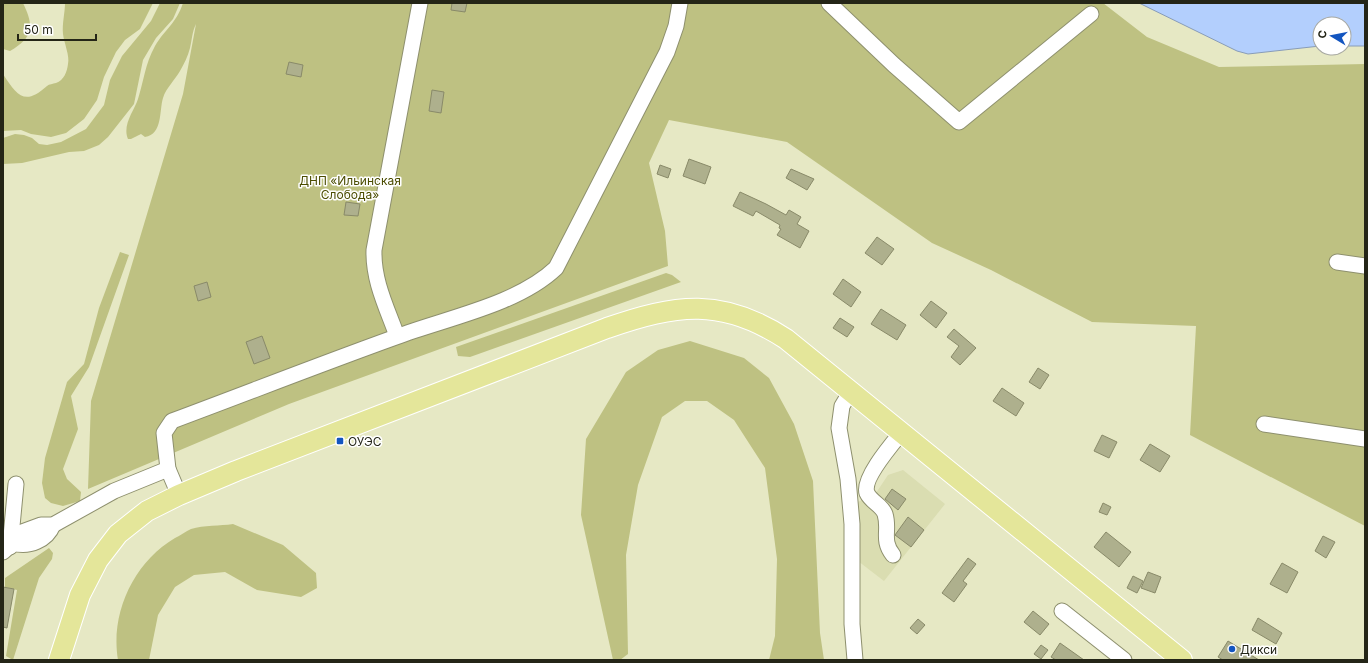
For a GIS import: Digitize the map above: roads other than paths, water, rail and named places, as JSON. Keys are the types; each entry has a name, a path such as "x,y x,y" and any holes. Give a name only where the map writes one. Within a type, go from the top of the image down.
{"main road":[{"path":"59,660 80,595 102,553 132,521 147,511 179,495 236,471 629,320 667,311 710,309 730,312 752,319 786,339 1182,660"}],"street":[{"path":"398,336 376,281 373,267 374,250 420,3"},
{"path":"179,495 168,469 164,433 172,421 398,336 516,296 542,281 556,268 668,52 676,26 680,3"},
{"path":"829,3 894,65 959,122 1091,14"},
{"path":"1337,262 1365,266"},
{"path":"851,391 842,406 839,428 849,487 853,562 852,643 855,660"},
{"path":"1264,424 1365,439"},
{"path":"893,555 886,542 885,514 881,507 868,495 867,487 868,482 883,456 901,433"},
{"path":"9,547 22,532 32,527 53,525 114,491 168,469"},
{"path":"9,547 16,484"},
{"path":"849,487 867,487"},
{"path":"1062,611 1124,660"}],"water":[{"path":"1139,3 1365,3 1365,46 1352,46 1352,16 1312,16 1312,47 1248,54 1237,51"}],"place":[{"name":"ОУЭС","path":"340,441"},
{"name":"Дикси","path":"1232,649"}],"park label":[{"name":"ДНП «Ильинская Слобода»","path":"350,187"}]}
